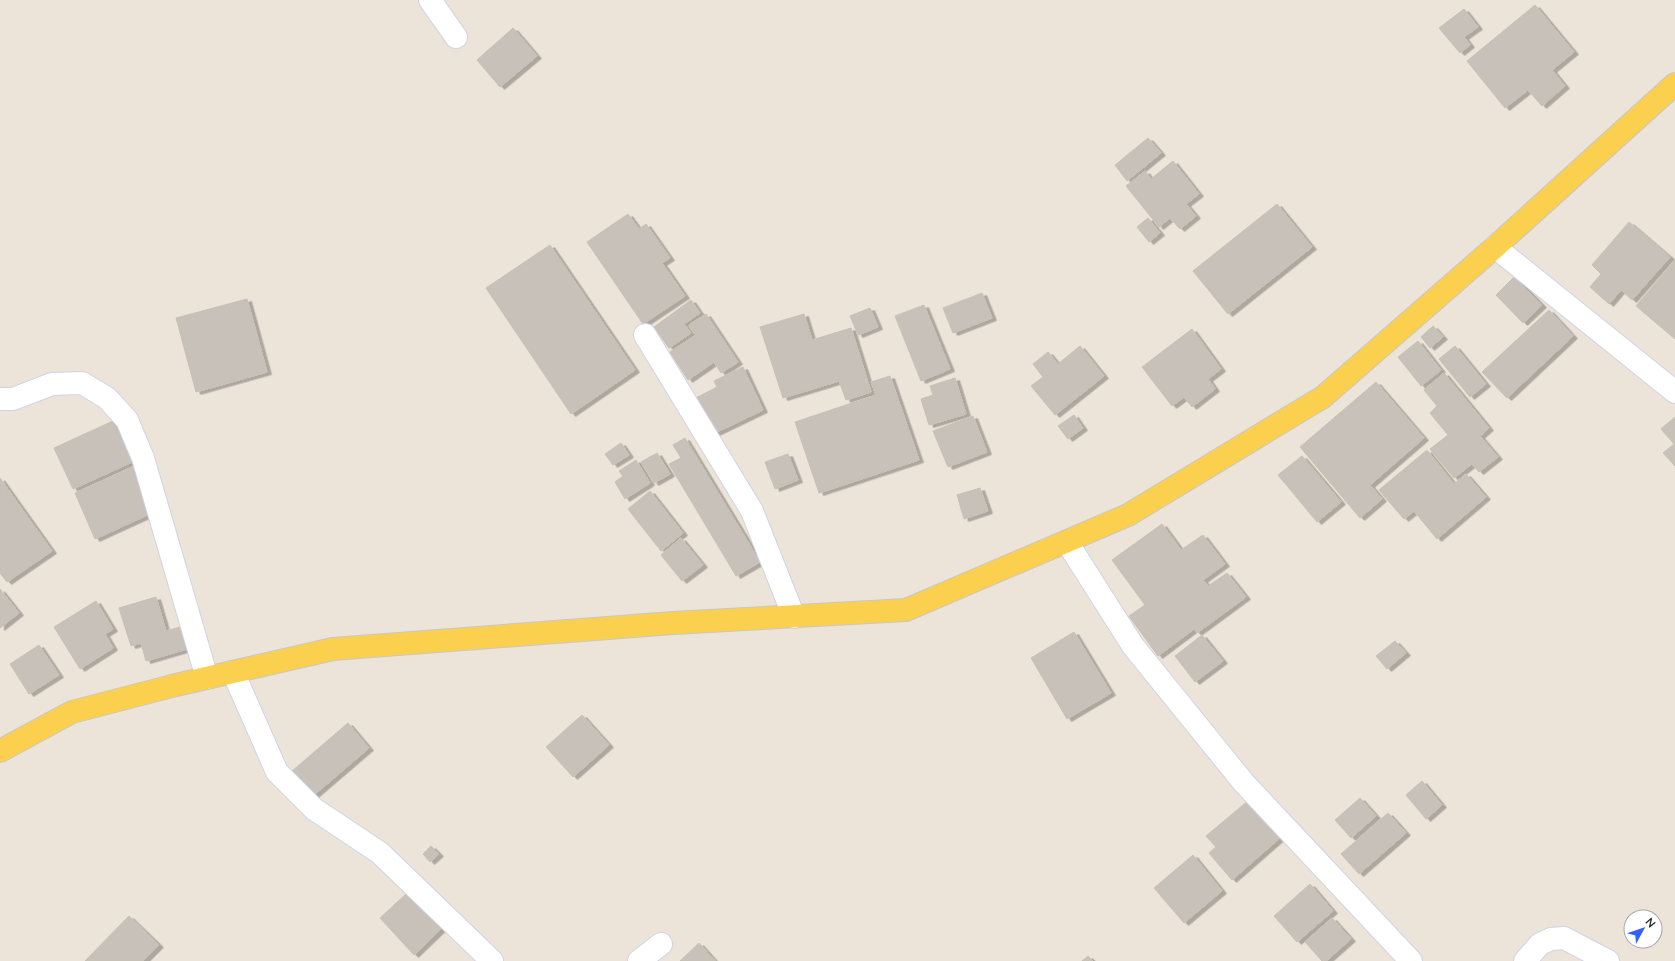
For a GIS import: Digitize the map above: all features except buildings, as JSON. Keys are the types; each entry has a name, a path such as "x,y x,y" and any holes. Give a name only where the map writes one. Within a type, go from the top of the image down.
{"main road":[{"path":"0,751 72,712 207,678 333,649 673,623 906,610 1128,515 1323,396 1495,247 1675,84"}],"street":[{"path":"430,0 456,37"},
{"path":"1495,247 1675,392"},
{"path":"646,336 752,511 794,617"},
{"path":"0,399 13,399 52,384 82,383 107,398 127,420 143,458 207,678"},
{"path":"1067,542 1133,646 1244,783 1411,961"},
{"path":"233,672 277,772 314,809 380,853 492,961"},
{"path":"1525,961 1540,944 1551,939 1564,938 1608,961"},
{"path":"639,961 661,944"}]}
